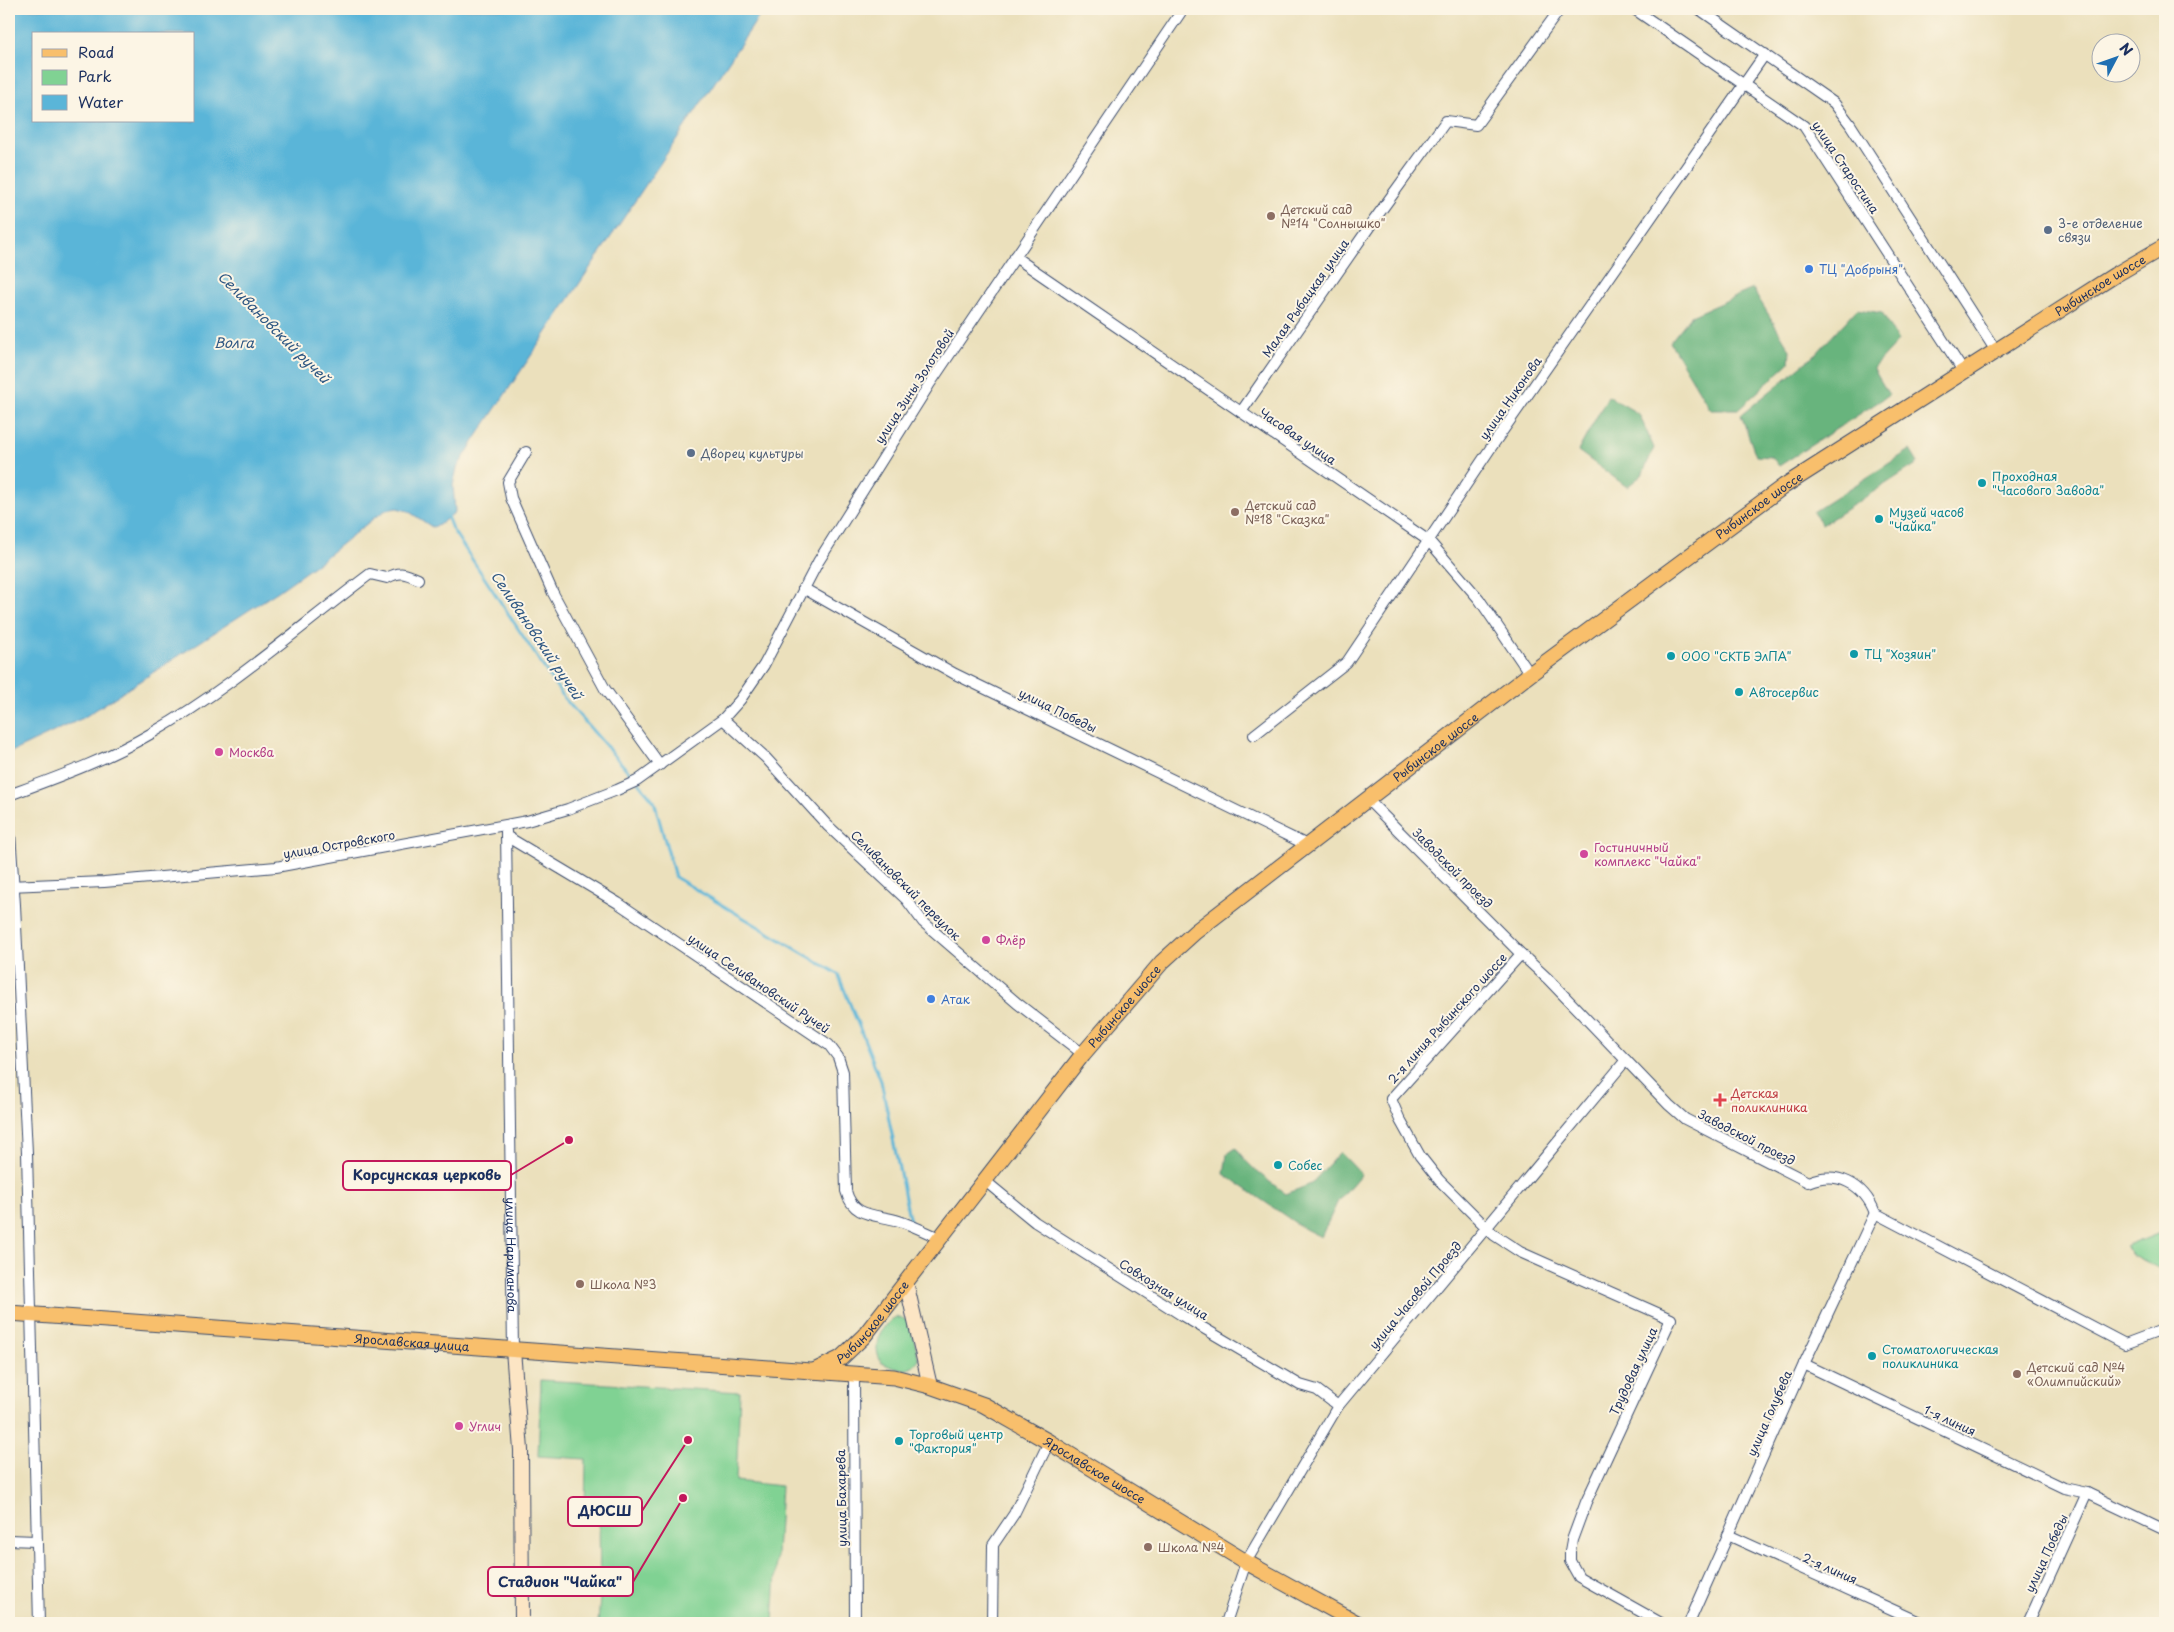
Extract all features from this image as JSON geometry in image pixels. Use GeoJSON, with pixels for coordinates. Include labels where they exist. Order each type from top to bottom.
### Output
{"type":"FeatureCollection","features":[{"type":"Feature","properties":{"kind":"main road","name":"Рыбинское шоссе"},"geometry":{"type":"LineString","coordinates":[[814,1371],[841,1358],[854,1347],[1084,1054],[1169,956],[1195,932],[1530,674],[1784,486],[1963,371],[2165,246]]}},
{"type":"Feature","properties":{"kind":"main road"},"geometry":{"type":"LineString","coordinates":[[906,1282],[930,1386]]}},
{"type":"Feature","properties":{"kind":"main road","name":"Ярославская улица"},"geometry":{"type":"LineString","coordinates":[[9,1313],[814,1371]]}},
{"type":"Feature","properties":{"kind":"main road","name":"улица Нариманова"},"geometry":{"type":"LineString","coordinates":[[513,1350],[521,1450],[522,1623]]}},
{"type":"Feature","properties":{"kind":"main road","name":"Ярославское шоссе"},"geometry":{"type":"LineString","coordinates":[[814,1371],[854,1372],[894,1377],[930,1386],[984,1405],[1050,1442],[1246,1562],[1357,1623]]}},
{"type":"Feature","properties":{"kind":"street","name":"улица Зины Золотовой"},"geometry":{"type":"LineString","coordinates":[[660,765],[723,719],[740,700],[764,665],[803,588],[863,487],[1015,257],[1183,9]]}},
{"type":"Feature","properties":{"kind":"street","name":"Малая Рыбацкая улица"},"geometry":{"type":"LineString","coordinates":[[1241,412],[1372,223],[1446,121],[1476,125],[1560,9]]}},
{"type":"Feature","properties":{"kind":"street","name":"улица Старостина"},"geometry":{"type":"LineString","coordinates":[[1634,9],[1797,120],[1810,133],[1963,371]]}},
{"type":"Feature","properties":{"kind":"street","name":"улица Старостина"},"geometry":{"type":"LineString","coordinates":[[1699,9],[1824,95],[1842,113],[1996,351]]}},
{"type":"Feature","properties":{"kind":"street","name":"улица Никонова"},"geometry":{"type":"LineString","coordinates":[[1254,735],[1347,662],[1490,449],[1765,54]]}},
{"type":"Feature","properties":{"kind":"street","name":"Часовая улица"},"geometry":{"type":"LineString","coordinates":[[1015,257],[1429,541],[1479,599],[1530,674]]}},
{"type":"Feature","properties":{"kind":"street"},"geometry":{"type":"LineString","coordinates":[[526,452],[508,482],[511,498],[553,593],[605,689],[660,765]]}},
{"type":"Feature","properties":{"kind":"street"},"geometry":{"type":"LineString","coordinates":[[9,795],[80,769],[153,733],[204,701],[248,670],[370,574],[388,578],[399,572],[404,572],[418,579]]}},
{"type":"Feature","properties":{"kind":"street","name":"улица Победы"},"geometry":{"type":"LineString","coordinates":[[803,588],[955,674],[1307,845]]}},
{"type":"Feature","properties":{"kind":"street","name":"Селивановский переулок"},"geometry":{"type":"LineString","coordinates":[[723,719],[765,757],[827,826],[906,899],[923,922],[1016,1003],[1084,1054]]}},
{"type":"Feature","properties":{"kind":"street","name":"улица Островского"},"geometry":{"type":"LineString","coordinates":[[11,886],[104,882],[276,868],[506,825],[568,809],[610,794],[636,781],[660,765]]}},
{"type":"Feature","properties":{"kind":"street","name":"Заводской проезд"},"geometry":{"type":"LineString","coordinates":[[1367,799],[1548,979],[1670,1105],[1694,1125],[1808,1182],[1826,1177],[1845,1181],[1864,1193],[1875,1213]]}},
{"type":"Feature","properties":{"kind":"street"},"geometry":{"type":"LineString","coordinates":[[9,819],[11,886],[27,1153],[39,1623]]}},
{"type":"Feature","properties":{"kind":"street","name":"улица Нариманова"},"geometry":{"type":"LineString","coordinates":[[506,825],[513,1350]]}},
{"type":"Feature","properties":{"kind":"street","name":"улица Селивановский Ручей"},"geometry":{"type":"LineString","coordinates":[[506,836],[618,903],[829,1045],[838,1057],[843,1072],[846,1190],[851,1204],[864,1213],[900,1222],[938,1238]]}},
{"type":"Feature","properties":{"kind":"street","name":"2-я линия Рыбинского шоссе"},"geometry":{"type":"LineString","coordinates":[[1391,1098],[1521,954]]}},
{"type":"Feature","properties":{"kind":"street","name":"улица Часовой Проезд"},"geometry":{"type":"LineString","coordinates":[[1226,1623],[1246,1562],[1338,1406],[1626,1060]]}},
{"type":"Feature","properties":{"kind":"street","name":"Трудовая улица"},"geometry":{"type":"LineString","coordinates":[[1391,1098],[1400,1120],[1420,1156],[1439,1180],[1486,1229],[1520,1252],[1671,1319],[1586,1502],[1572,1540],[1570,1551],[1570,1561],[1579,1577],[1661,1623]]}},
{"type":"Feature","properties":{"kind":"street","name":"Совхозная улица"},"geometry":{"type":"LineString","coordinates":[[984,1180],[1035,1222],[1183,1316],[1300,1385],[1318,1390],[1338,1406]]}},
{"type":"Feature","properties":{"kind":"street"},"geometry":{"type":"LineString","coordinates":[[1875,1213],[2125,1344],[2165,1329]]}},
{"type":"Feature","properties":{"kind":"street","name":"улица Голубева"},"geometry":{"type":"LineString","coordinates":[[1689,1623],[1804,1364],[1875,1213]]}},
{"type":"Feature","properties":{"kind":"street","name":"1-я линия"},"geometry":{"type":"LineString","coordinates":[[1804,1364],[2064,1488],[2087,1493],[2165,1530]]}},
{"type":"Feature","properties":{"kind":"street","name":"улица Бахарева"},"geometry":{"type":"LineString","coordinates":[[854,1372],[855,1623]]}},
{"type":"Feature","properties":{"kind":"street"},"geometry":{"type":"LineString","coordinates":[[992,1623],[993,1545],[1014,1514],[1050,1442]]}},
{"type":"Feature","properties":{"kind":"street","name":"улица Победы"},"geometry":{"type":"LineString","coordinates":[[2028,1623],[2087,1493]]}},
{"type":"Feature","properties":{"kind":"street","name":"2-я линия"},"geometry":{"type":"LineString","coordinates":[[1728,1535],[1922,1623]]}},
{"type":"Feature","properties":{"kind":"street"},"geometry":{"type":"LineString","coordinates":[[9,1540],[36,1541]]}},
{"type":"Feature","properties":{"kind":"green space"},"geometry":{"type":"Polygon","coordinates":[[[1753,289],[1790,350],[1789,363],[1739,409],[1710,409],[1670,342],[1691,316],[1753,289]]]}},
{"type":"Feature","properties":{"kind":"green space"},"geometry":{"type":"Polygon","coordinates":[[[1857,309],[1882,313],[1898,341],[1873,368],[1889,395],[1779,466],[1772,457],[1756,456],[1741,415],[1817,353],[1857,309]]]}},
{"type":"Feature","properties":{"kind":"green space"},"geometry":{"type":"Polygon","coordinates":[[[1608,396],[1639,414],[1654,448],[1642,475],[1627,487],[1578,451],[1608,396]]]}},
{"type":"Feature","properties":{"kind":"green space"},"geometry":{"type":"Polygon","coordinates":[[[1910,450],[1918,463],[1822,525],[1813,512],[1910,450]]]}},
{"type":"Feature","properties":{"kind":"green space"},"geometry":{"type":"Polygon","coordinates":[[[1236,1148],[1266,1179],[1286,1194],[1311,1184],[1340,1152],[1361,1174],[1338,1201],[1321,1237],[1303,1228],[1224,1174],[1227,1154],[1236,1148]]]}},
{"type":"Feature","properties":{"kind":"green space"},"geometry":{"type":"Polygon","coordinates":[[[2165,1231],[2165,1272],[2132,1254],[2125,1247],[2165,1231]]]}},
{"type":"Feature","properties":{"kind":"green space"},"geometry":{"type":"Polygon","coordinates":[[[896,1317],[907,1320],[910,1323],[919,1360],[911,1368],[897,1369],[882,1363],[877,1351],[881,1332],[896,1317]]]}},
{"type":"Feature","properties":{"kind":"green space"},"geometry":{"type":"Polygon","coordinates":[[[541,1380],[740,1392],[736,1481],[781,1486],[773,1623],[598,1623],[600,1598],[599,1511],[585,1511],[586,1459],[538,1456],[541,1380]]]}},
{"type":"Feature","properties":{"kind":"water","name":"Волга"},"geometry":{"type":"Polygon","coordinates":[[[9,9],[764,9],[457,468],[453,485],[455,512],[439,525],[432,527],[408,511],[397,508],[386,510],[280,590],[83,718],[9,753],[9,9]]]}},
{"type":"Feature","properties":{"kind":"waterway","name":"Селивановский ручей"},"geometry":{"type":"LineString","coordinates":[[447,516],[452,529],[564,698],[635,779]]}},
{"type":"Feature","properties":{"kind":"waterway","name":"Селивановский ручей"},"geometry":{"type":"LineString","coordinates":[[639,783],[654,801],[675,877],[838,974],[881,1081],[910,1222]]}},
{"type":"Feature","properties":{"kind":"place","name":"Детский сад №14 \"Солнышко\""},"geometry":{"type":"Point","coordinates":[1271,216]}},
{"type":"Feature","properties":{"kind":"place","name":"3-е отделение связи"},"geometry":{"type":"Point","coordinates":[2048,230]}},
{"type":"Feature","properties":{"kind":"place","name":"ТЦ \"Добрыня\""},"geometry":{"type":"Point","coordinates":[1809,269]}},
{"type":"Feature","properties":{"kind":"place","name":"Дворец культуры"},"geometry":{"type":"Point","coordinates":[691,453]}},
{"type":"Feature","properties":{"kind":"place","name":"Проходная \"Часового 3авода\""},"geometry":{"type":"Point","coordinates":[1982,483]}},
{"type":"Feature","properties":{"kind":"place","name":"Детский сад №18 \"Сказка\""},"geometry":{"type":"Point","coordinates":[1235,512]}},
{"type":"Feature","properties":{"kind":"place","name":"Музей часов \"Чайка\""},"geometry":{"type":"Point","coordinates":[1879,519]}},
{"type":"Feature","properties":{"kind":"place","name":"ТЦ \"Хозяин\""},"geometry":{"type":"Point","coordinates":[1854,654]}},
{"type":"Feature","properties":{"kind":"place","name":"ООО \"СКТБ ЭлПА\""},"geometry":{"type":"Point","coordinates":[1671,656]}},
{"type":"Feature","properties":{"kind":"place","name":"Автосервис"},"geometry":{"type":"Point","coordinates":[1739,692]}},
{"type":"Feature","properties":{"kind":"place","name":"Москва"},"geometry":{"type":"Point","coordinates":[219,752]}},
{"type":"Feature","properties":{"kind":"place","name":"Гостиничный комплекс \"Чайка\""},"geometry":{"type":"Point","coordinates":[1584,854]}},
{"type":"Feature","properties":{"kind":"place","name":"Флёр"},"geometry":{"type":"Point","coordinates":[986,940]}},
{"type":"Feature","properties":{"kind":"place","name":"Атак"},"geometry":{"type":"Point","coordinates":[931,999]}},
{"type":"Feature","properties":{"kind":"place","name":"Детская поликлиника"},"geometry":{"type":"Point","coordinates":[1720,1100]}},
{"type":"Feature","properties":{"kind":"place","name":"Корсунская церковь"},"geometry":{"type":"Point","coordinates":[569,1140]}},
{"type":"Feature","properties":{"kind":"place","name":"Собес"},"geometry":{"type":"Point","coordinates":[1278,1165]}},
{"type":"Feature","properties":{"kind":"place","name":"Школа №3"},"geometry":{"type":"Point","coordinates":[580,1284]}},
{"type":"Feature","properties":{"kind":"place","name":"Стоматологическая поликлиника"},"geometry":{"type":"Point","coordinates":[1872,1356]}},
{"type":"Feature","properties":{"kind":"place","name":"Детский сад №4 «Олимпийский»"},"geometry":{"type":"Point","coordinates":[2017,1374]}},
{"type":"Feature","properties":{"kind":"place","name":"Углич"},"geometry":{"type":"Point","coordinates":[459,1426]}},
{"type":"Feature","properties":{"kind":"place","name":"ДЮСШ"},"geometry":{"type":"Point","coordinates":[688,1440]}},
{"type":"Feature","properties":{"kind":"place","name":"Торговый центр \"Фактория\""},"geometry":{"type":"Point","coordinates":[899,1441]}},
{"type":"Feature","properties":{"kind":"place","name":"Стадион \"Чайка\""},"geometry":{"type":"Point","coordinates":[683,1498]}},
{"type":"Feature","properties":{"kind":"place","name":"Школа №4"},"geometry":{"type":"Point","coordinates":[1148,1547]}}]}
